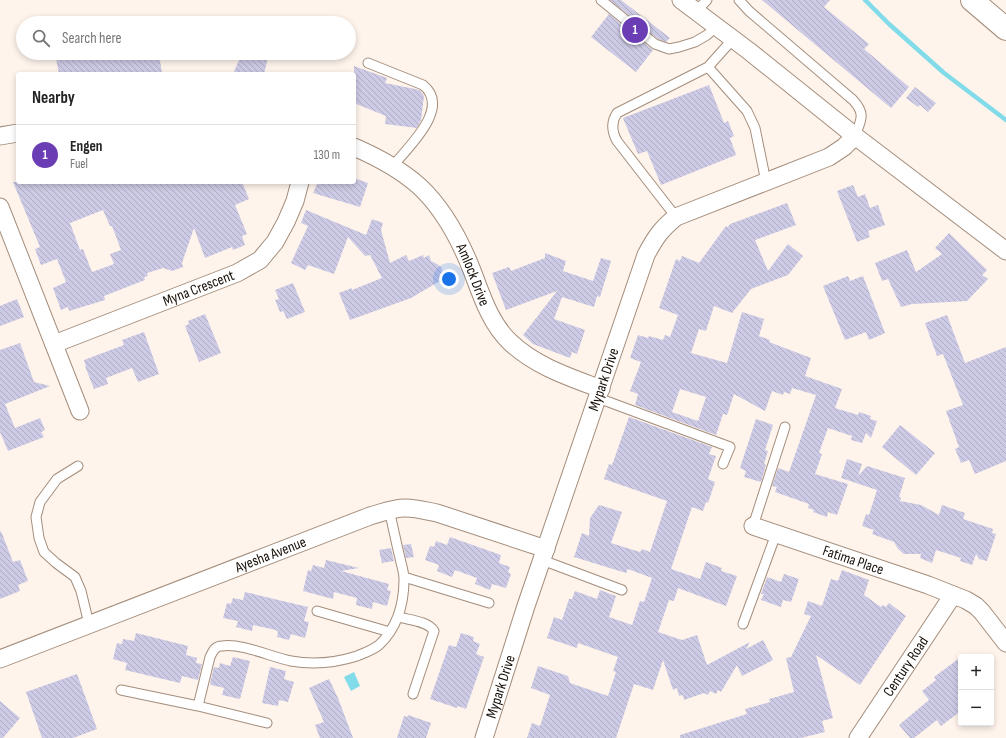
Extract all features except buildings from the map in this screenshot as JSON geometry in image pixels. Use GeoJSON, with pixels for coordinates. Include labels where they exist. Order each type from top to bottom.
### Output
{"type":"FeatureCollection","features":[{"type":"Feature","properties":{"kind":"main road"},"geometry":{"type":"LineString","coordinates":[[972,0],[1006,29]]}},
{"type":"Feature","properties":{"kind":"street"},"geometry":{"type":"LineString","coordinates":[[681,0],[702,6],[716,27],[855,136],[1006,251]]}},
{"type":"Feature","properties":{"kind":"street"},"geometry":{"type":"LineString","coordinates":[[0,136],[16,133]]}},
{"type":"Feature","properties":{"kind":"street","name":"Mypark Drive"},"geometry":{"type":"LineString","coordinates":[[484,738],[526,606],[646,255],[653,241],[664,226],[676,217],[829,157],[844,147],[855,136]]}},
{"type":"Feature","properties":{"kind":"street","name":"Amlock Drive"},"geometry":{"type":"LineString","coordinates":[[356,148],[378,158],[419,186],[434,203],[464,250],[489,312],[509,341],[527,356],[599,393]]}},
{"type":"Feature","properties":{"kind":"street","name":"Myna Crescent"},"geometry":{"type":"LineString","coordinates":[[54,344],[237,273],[260,260],[275,242],[286,222],[295,201],[299,184]]}},
{"type":"Feature","properties":{"kind":"street"},"geometry":{"type":"LineString","coordinates":[[0,207],[80,411]]}},
{"type":"Feature","properties":{"kind":"street","name":"Ayesha Avenue"},"geometry":{"type":"LineString","coordinates":[[0,659],[389,510],[404,508],[427,511],[544,554]]}},
{"type":"Feature","properties":{"kind":"street","name":"Fatima Place"},"geometry":{"type":"LineString","coordinates":[[753,526],[966,600],[982,612],[1006,643]]}},
{"type":"Feature","properties":{"kind":"street","name":"Century Road"},"geometry":{"type":"LineString","coordinates":[[858,738],[954,595]]}},
{"type":"Feature","properties":{"kind":"lane"},"geometry":{"type":"LineString","coordinates":[[601,0],[655,44],[669,49],[695,42],[707,35],[716,27]]}},
{"type":"Feature","properties":{"kind":"lane"},"geometry":{"type":"LineString","coordinates":[[739,0],[749,11],[856,103],[861,110],[862,116],[855,136]]}},
{"type":"Feature","properties":{"kind":"lane"},"geometry":{"type":"LineString","coordinates":[[676,217],[614,136],[614,117],[617,113],[708,68],[732,39]]}},
{"type":"Feature","properties":{"kind":"lane"},"geometry":{"type":"LineString","coordinates":[[368,63],[423,85],[429,90],[431,95],[432,107],[429,119],[424,128],[392,167]]}},
{"type":"Feature","properties":{"kind":"lane"},"geometry":{"type":"LineString","coordinates":[[708,68],[747,111],[755,128],[766,182]]}},
{"type":"Feature","properties":{"kind":"lane"},"geometry":{"type":"LineString","coordinates":[[599,393],[730,447],[723,464]]}},
{"type":"Feature","properties":{"kind":"lane"},"geometry":{"type":"LineString","coordinates":[[753,526],[785,427]]}},
{"type":"Feature","properties":{"kind":"lane"},"geometry":{"type":"LineString","coordinates":[[78,466],[57,479],[40,502],[36,517],[39,538],[44,552],[75,577],[81,591],[89,624]]}},
{"type":"Feature","properties":{"kind":"lane"},"geometry":{"type":"LineString","coordinates":[[198,706],[210,657],[213,650],[217,647],[239,647],[290,661],[324,663],[341,661],[364,653],[378,646],[390,632],[399,617],[404,577],[389,510]]}},
{"type":"Feature","properties":{"kind":"lane"},"geometry":{"type":"LineString","coordinates":[[743,624],[776,534]]}},
{"type":"Feature","properties":{"kind":"lane"},"geometry":{"type":"LineString","coordinates":[[544,554],[622,590]]}},
{"type":"Feature","properties":{"kind":"lane"},"geometry":{"type":"LineString","coordinates":[[404,577],[489,603]]}},
{"type":"Feature","properties":{"kind":"lane"},"geometry":{"type":"LineString","coordinates":[[317,611],[390,632]]}},
{"type":"Feature","properties":{"kind":"lane"},"geometry":{"type":"LineString","coordinates":[[399,617],[426,624],[434,631],[414,694]]}},
{"type":"Feature","properties":{"kind":"lane"},"geometry":{"type":"LineString","coordinates":[[121,690],[198,706],[267,723]]}},
{"type":"Feature","properties":{"kind":"water"},"geometry":{"type":"Polygon","coordinates":[[[354,672],[360,686],[351,691],[344,677],[354,672]]]}},
{"type":"Feature","properties":{"kind":"waterway"},"geometry":{"type":"LineString","coordinates":[[865,0],[889,24],[944,73],[1006,120]]}},
{"type":"Feature","properties":{"kind":"place","name":"Engen"},"geometry":{"type":"Point","coordinates":[635,30]}}]}
